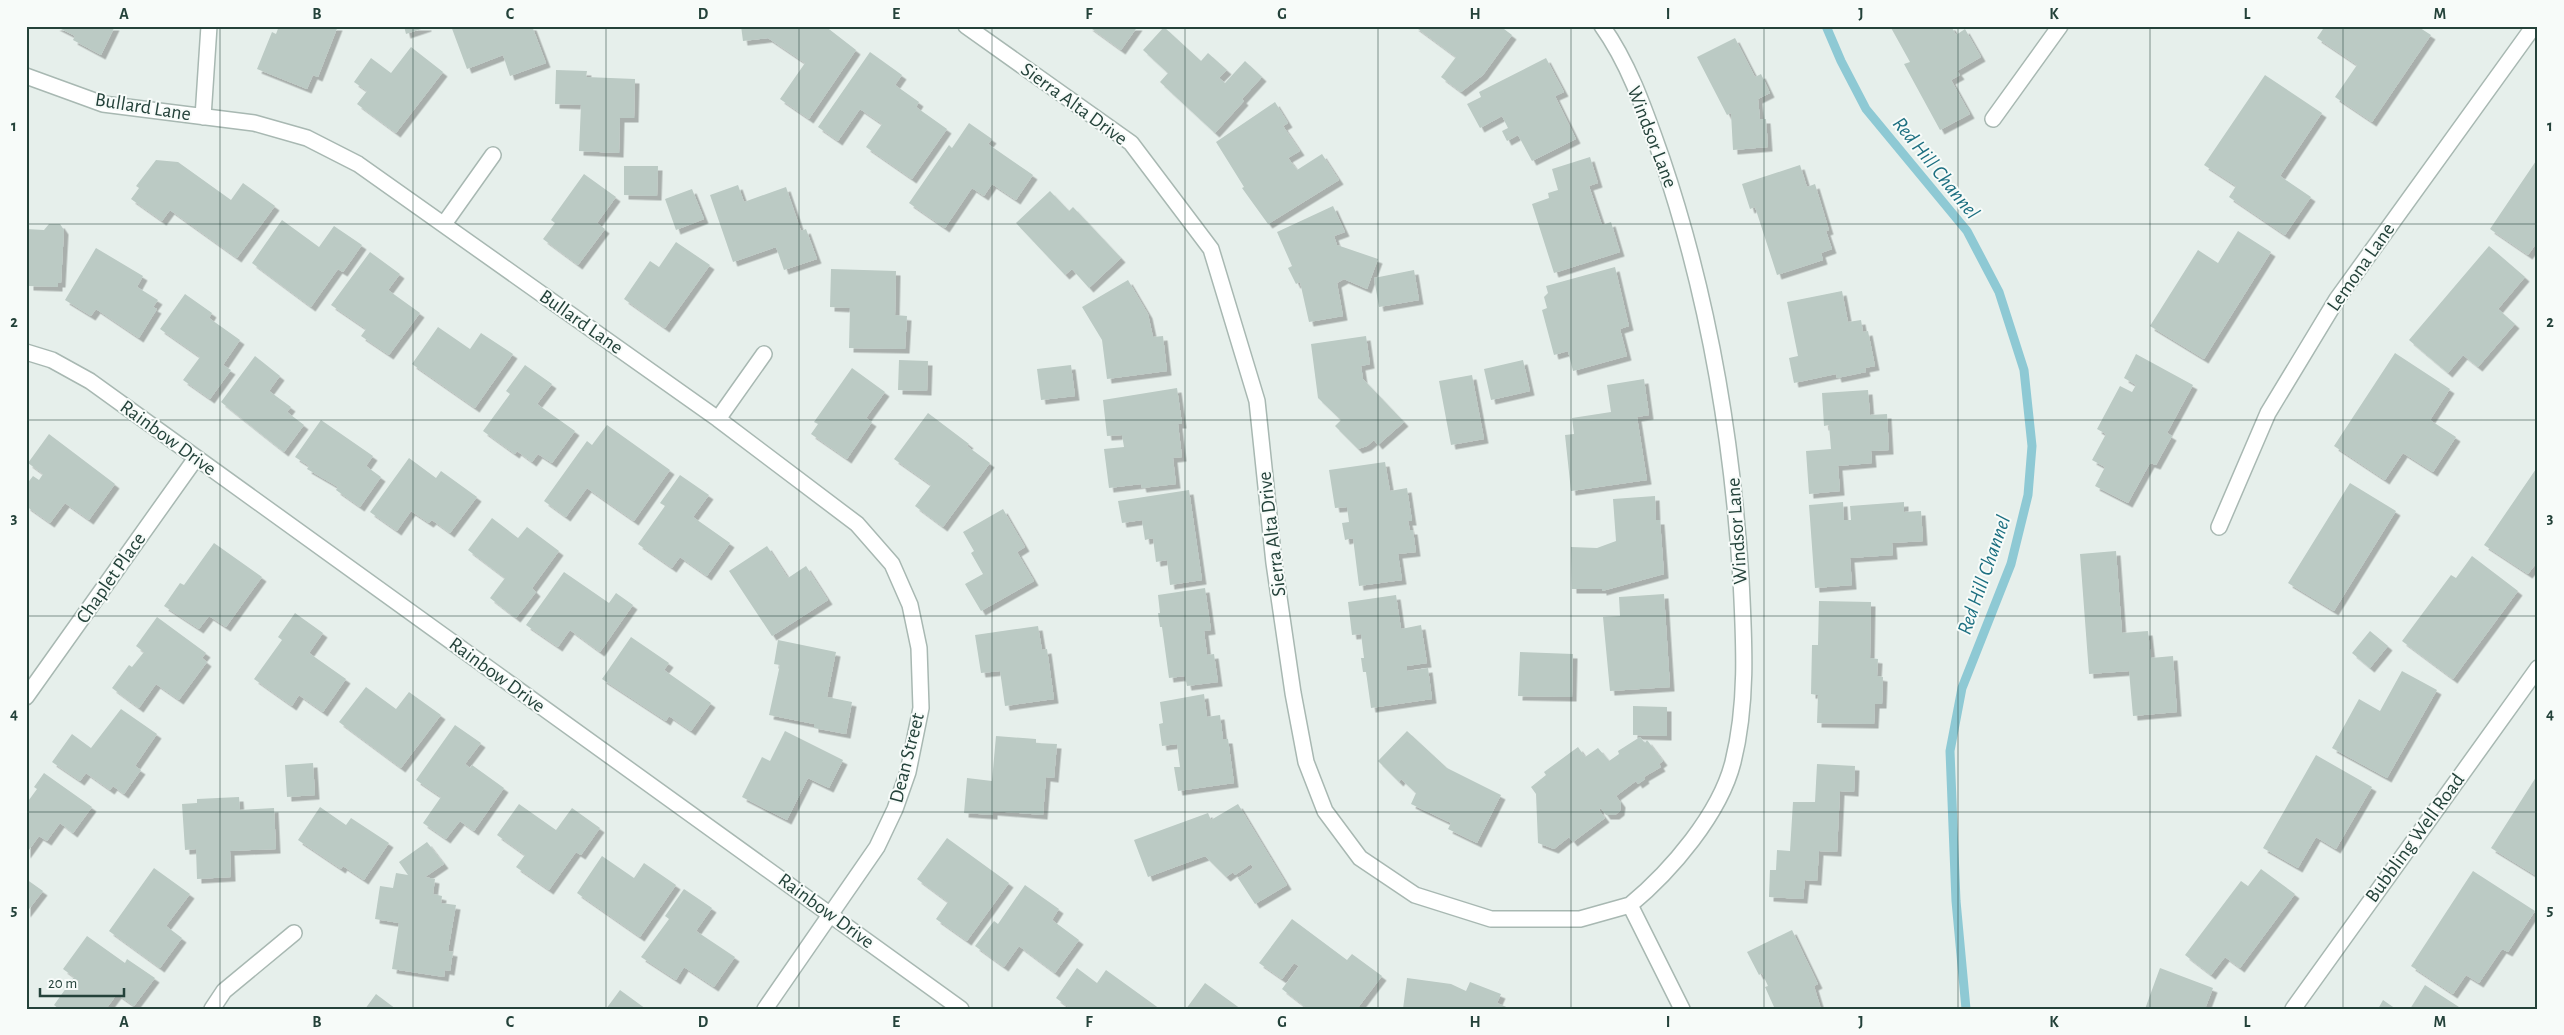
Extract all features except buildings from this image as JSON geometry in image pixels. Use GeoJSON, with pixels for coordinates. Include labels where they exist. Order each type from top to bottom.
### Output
{"type":"FeatureCollection","features":[{"type":"Feature","properties":{"kind":"street","name":"Bullard Lane"},"geometry":{"type":"LineString","coordinates":[[203,117],[209,26]]}},
{"type":"Feature","properties":{"kind":"street","name":"Sierra Alta Drive"},"geometry":{"type":"LineString","coordinates":[[966,26],[1131,143],[1211,249],[1258,400],[1274,563],[1293,693],[1306,762],[1325,810],[1360,858],[1415,895],[1491,919],[1580,920],[1630,905]]}},
{"type":"Feature","properties":{"kind":"street","name":"Windsor Lane"},"geometry":{"type":"LineString","coordinates":[[1602,26],[1613,41],[1648,118],[1677,205],[1704,305],[1725,418],[1736,502],[1743,610],[1744,666],[1741,720],[1732,764],[1711,812],[1676,862],[1654,885],[1630,905]]}},
{"type":"Feature","properties":{"kind":"street"},"geometry":{"type":"LineString","coordinates":[[1993,119],[2060,26]]}},
{"type":"Feature","properties":{"kind":"street","name":"Lemona Lane"},"geometry":{"type":"LineString","coordinates":[[2219,527],[2268,413],[2337,299],[2534,26]]}},
{"type":"Feature","properties":{"kind":"street","name":"Bullard Lane"},"geometry":{"type":"LineString","coordinates":[[26,76],[104,104],[254,123],[307,138],[358,164],[718,419],[856,524],[892,564],[910,605],[918,648]]}},
{"type":"Feature","properties":{"kind":"street"},"geometry":{"type":"LineString","coordinates":[[444,224],[493,155]]}},
{"type":"Feature","properties":{"kind":"street","name":"Rainbow Drive"},"geometry":{"type":"LineString","coordinates":[[26,352],[52,360],[90,381],[961,1009]]}},
{"type":"Feature","properties":{"kind":"street"},"geometry":{"type":"LineString","coordinates":[[718,419],[764,354]]}},
{"type":"Feature","properties":{"kind":"street","name":"Chaplet Place"},"geometry":{"type":"LineString","coordinates":[[26,697],[196,458]]}},
{"type":"Feature","properties":{"kind":"street","name":"Dean Street"},"geometry":{"type":"LineString","coordinates":[[764,1009],[877,848],[895,809],[908,772],[921,708],[918,648]]}},
{"type":"Feature","properties":{"kind":"street","name":"Bubbling Well Road"},"geometry":{"type":"LineString","coordinates":[[2293,1009],[2538,668]]}},
{"type":"Feature","properties":{"kind":"street"},"geometry":{"type":"LineString","coordinates":[[1630,905],[1682,1009]]}},
{"type":"Feature","properties":{"kind":"street"},"geometry":{"type":"LineString","coordinates":[[212,1009],[224,990],[294,933]]}},
{"type":"Feature","properties":{"kind":"waterway","name":"Red Hill Channel"},"geometry":{"type":"LineString","coordinates":[[1826,26],[1841,61],[1866,109],[1967,231],[1999,292],[2024,370],[2032,446],[2028,495],[2011,564],[1962,688],[1950,751],[1956,901],[1966,1009]]}}]}
